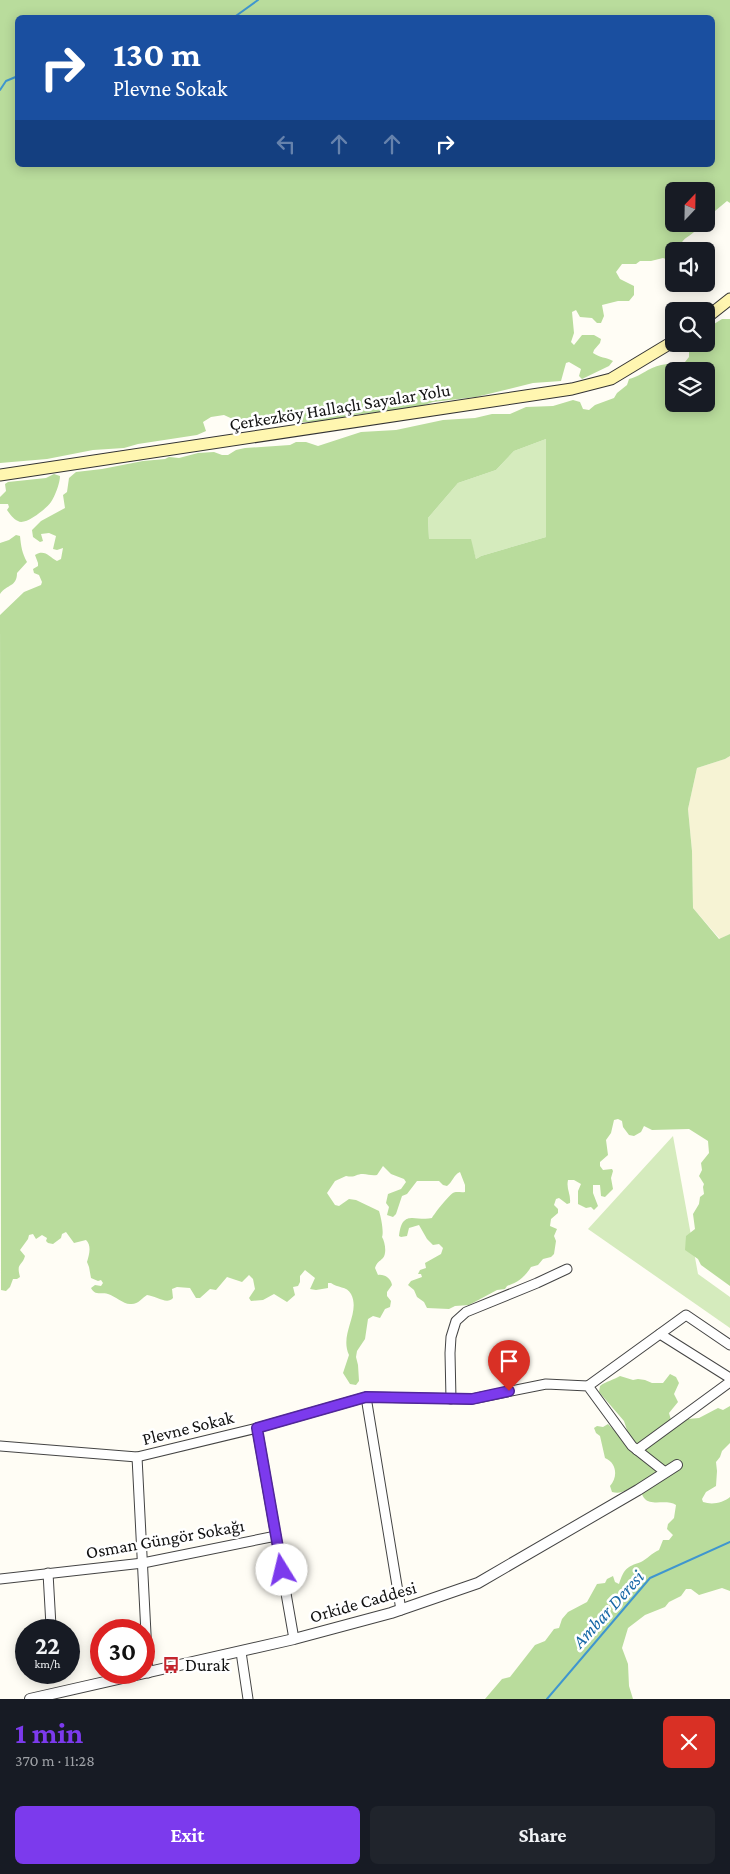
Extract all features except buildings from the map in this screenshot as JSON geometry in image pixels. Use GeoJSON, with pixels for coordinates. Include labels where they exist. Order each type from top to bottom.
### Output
{"type":"FeatureCollection","features":[{"type":"Feature","properties":{"kind":"main road"},"geometry":{"type":"LineString","coordinates":[[715,311],[730,299]]}},
{"type":"Feature","properties":{"kind":"main road","name":"Çerkezköy Hallaçlı Sayalar Yolu"},"geometry":{"type":"LineString","coordinates":[[0,476],[572,389],[611,379],[665,346]]}},
{"type":"Feature","properties":{"kind":"street"},"geometry":{"type":"LineString","coordinates":[[451,1399],[451,1337],[456,1321],[466,1312],[567,1269]]}},
{"type":"Feature","properties":{"kind":"street"},"geometry":{"type":"LineString","coordinates":[[666,1472],[632,1446],[588,1386],[686,1315],[730,1345]]}},
{"type":"Feature","properties":{"kind":"street"},"geometry":{"type":"LineString","coordinates":[[660,1334],[730,1378]]}},
{"type":"Feature","properties":{"kind":"street"},"geometry":{"type":"LineString","coordinates":[[637,1450],[730,1382]]}},
{"type":"Feature","properties":{"kind":"street","name":"Plevne Sokak"},"geometry":{"type":"LineString","coordinates":[[0,1446],[137,1457],[257,1428],[366,1397],[472,1399],[546,1384],[588,1386]]}},
{"type":"Feature","properties":{"kind":"street"},"geometry":{"type":"LineString","coordinates":[[366,1397],[401,1610]]}},
{"type":"Feature","properties":{"kind":"street"},"geometry":{"type":"LineString","coordinates":[[257,1428],[294,1639]]}},
{"type":"Feature","properties":{"kind":"street"},"geometry":{"type":"LineString","coordinates":[[137,1457],[146,1619]]}},
{"type":"Feature","properties":{"kind":"street","name":"Orkide Caddesi"},"geometry":{"type":"LineString","coordinates":[[155,1671],[294,1639],[401,1610],[478,1583],[638,1490],[677,1465]]}},
{"type":"Feature","properties":{"kind":"street","name":"Osman Güngör Sokağı"},"geometry":{"type":"LineString","coordinates":[[0,1578],[143,1563],[276,1536]]}},
{"type":"Feature","properties":{"kind":"street"},"geometry":{"type":"LineString","coordinates":[[48,1573],[51,1619]]}},
{"type":"Feature","properties":{"kind":"street"},"geometry":{"type":"LineString","coordinates":[[241,1652],[248,1699]]}},
{"type":"Feature","properties":{"kind":"street","name":"Orkide Caddesi"},"geometry":{"type":"LineString","coordinates":[[30,1699],[98,1684]]}},
{"type":"Feature","properties":{"kind":"shaded area"},"geometry":{"type":"Polygon","coordinates":[[[730,756],[730,934],[720,939],[693,908],[692,851],[688,809],[697,768],[730,756]]]}},
{"type":"Feature","properties":{"kind":"green space"},"geometry":{"type":"Polygon","coordinates":[[[0,0],[730,0],[730,203],[727,201],[715,211],[715,182],[665,182],[665,232],[694,232],[682,242],[665,242],[665,259],[640,261],[636,264],[622,264],[616,272],[620,279],[634,286],[634,295],[629,301],[618,301],[602,305],[604,316],[601,323],[597,323],[592,318],[580,317],[576,310],[572,312],[574,333],[571,342],[574,345],[582,335],[594,335],[601,339],[593,353],[613,361],[609,366],[582,379],[579,376],[581,369],[569,362],[566,363],[561,381],[533,383],[476,397],[433,402],[419,407],[354,415],[332,421],[286,423],[270,419],[261,422],[251,419],[237,421],[224,415],[211,417],[203,422],[206,431],[197,435],[124,448],[93,450],[47,459],[0,463],[0,0]]]}},
{"type":"Feature","properties":{"kind":"green space"},"geometry":{"type":"Polygon","coordinates":[[[722,319],[730,319],[730,756],[697,768],[688,809],[692,851],[693,908],[719,939],[730,934],[730,1286],[701,1265],[698,1259],[685,1250],[686,1236],[695,1229],[693,1214],[699,1204],[700,1197],[704,1194],[704,1184],[699,1176],[702,1170],[701,1163],[709,1153],[708,1141],[689,1129],[652,1130],[644,1126],[641,1132],[634,1136],[629,1135],[623,1127],[622,1121],[618,1119],[614,1120],[611,1133],[606,1140],[608,1155],[600,1162],[603,1170],[612,1169],[613,1171],[611,1178],[613,1189],[605,1197],[601,1196],[600,1185],[593,1185],[593,1193],[598,1206],[594,1210],[591,1207],[586,1208],[578,1204],[578,1191],[581,1184],[574,1180],[568,1180],[570,1203],[567,1204],[559,1198],[556,1199],[554,1205],[558,1209],[558,1213],[551,1219],[550,1226],[557,1229],[554,1236],[556,1241],[554,1254],[543,1259],[538,1265],[531,1267],[526,1274],[505,1289],[497,1290],[469,1305],[455,1306],[449,1309],[427,1308],[424,1302],[417,1297],[414,1290],[408,1285],[411,1281],[422,1277],[421,1274],[418,1274],[420,1270],[426,1268],[425,1263],[441,1254],[443,1248],[439,1244],[433,1245],[419,1225],[409,1228],[407,1236],[399,1236],[403,1222],[407,1219],[432,1218],[451,1194],[465,1192],[465,1185],[460,1172],[447,1186],[439,1181],[417,1181],[407,1194],[402,1196],[396,1214],[393,1217],[387,1215],[389,1207],[386,1203],[388,1194],[401,1189],[406,1182],[404,1179],[391,1174],[383,1166],[377,1175],[346,1176],[335,1181],[327,1193],[335,1205],[339,1206],[349,1199],[356,1200],[379,1211],[385,1250],[383,1258],[377,1263],[375,1268],[378,1275],[387,1277],[392,1285],[387,1292],[387,1296],[391,1301],[390,1307],[385,1309],[380,1318],[373,1316],[368,1319],[365,1339],[357,1351],[359,1381],[356,1385],[350,1384],[343,1373],[349,1355],[346,1339],[354,1309],[351,1294],[349,1291],[331,1283],[328,1283],[328,1288],[310,1289],[315,1278],[305,1270],[300,1276],[298,1286],[293,1287],[295,1295],[287,1302],[274,1294],[263,1300],[251,1301],[249,1298],[255,1289],[253,1279],[249,1275],[242,1282],[227,1277],[216,1290],[210,1289],[200,1298],[196,1298],[190,1288],[177,1287],[172,1289],[173,1298],[171,1300],[168,1301],[147,1295],[140,1301],[127,1304],[111,1295],[96,1293],[91,1288],[95,1285],[101,1286],[103,1283],[101,1280],[98,1281],[91,1278],[87,1262],[89,1248],[86,1240],[74,1243],[66,1232],[53,1244],[48,1243],[46,1241],[47,1238],[42,1235],[36,1239],[33,1234],[29,1235],[20,1250],[25,1256],[19,1267],[20,1277],[13,1279],[6,1291],[1,1290],[0,615],[24,592],[41,585],[42,582],[39,575],[34,573],[33,569],[38,566],[35,555],[44,553],[57,561],[61,559],[63,548],[53,549],[56,536],[49,533],[41,534],[43,541],[40,542],[33,537],[32,530],[41,521],[65,508],[63,495],[67,492],[69,478],[76,472],[169,457],[179,458],[198,453],[214,452],[228,455],[236,450],[245,448],[290,445],[296,442],[306,442],[318,446],[361,432],[396,430],[443,420],[475,418],[492,414],[510,414],[526,407],[553,406],[573,400],[580,402],[583,409],[589,410],[595,405],[614,398],[627,385],[629,379],[665,364],[665,412],[715,412],[715,362],[685,362],[689,357],[689,352],[715,352],[715,323],[722,319]],[[546,439],[514,451],[496,470],[458,483],[428,518],[429,539],[471,539],[476,559],[546,537],[546,439]]]}},
{"type":"Feature","properties":{"kind":"green space"},"geometry":{"type":"Polygon","coordinates":[[[546,439],[546,537],[476,559],[470,539],[429,539],[428,518],[458,483],[496,470],[514,451],[546,439]]]}},
{"type":"Feature","properties":{"kind":"green space"},"geometry":{"type":"Polygon","coordinates":[[[54,474],[60,476],[53,499],[45,509],[30,519],[21,522],[16,520],[7,510],[8,504],[0,504],[0,497],[6,491],[5,484],[8,482],[46,478],[54,474]]]}},
{"type":"Feature","properties":{"kind":"green space"},"geometry":{"type":"Polygon","coordinates":[[[16,535],[20,536],[27,562],[17,573],[15,581],[0,594],[0,543],[16,535]]]}},
{"type":"Feature","properties":{"kind":"green space"},"geometry":{"type":"Polygon","coordinates":[[[673,1136],[698,1274],[730,1297],[730,1328],[588,1229],[673,1136]]]}},
{"type":"Feature","properties":{"kind":"green space"},"geometry":{"type":"Polygon","coordinates":[[[670,1374],[676,1377],[679,1383],[674,1394],[678,1402],[669,1413],[674,1425],[688,1419],[699,1418],[718,1408],[723,1410],[730,1406],[730,1443],[722,1451],[716,1462],[716,1486],[706,1492],[702,1499],[706,1503],[714,1503],[724,1501],[730,1497],[730,1591],[722,1588],[699,1595],[691,1589],[686,1589],[681,1596],[669,1602],[665,1607],[645,1615],[628,1628],[622,1648],[628,1664],[629,1686],[633,1699],[485,1699],[502,1679],[510,1677],[535,1645],[545,1641],[554,1629],[559,1628],[562,1619],[568,1612],[587,1602],[597,1584],[605,1583],[607,1579],[613,1576],[615,1582],[619,1584],[626,1569],[643,1561],[659,1550],[663,1540],[669,1540],[673,1535],[667,1529],[668,1524],[674,1518],[676,1505],[648,1501],[644,1498],[637,1485],[622,1492],[612,1492],[610,1486],[614,1479],[615,1470],[612,1463],[605,1458],[600,1436],[594,1428],[597,1426],[603,1427],[608,1424],[616,1432],[629,1436],[624,1421],[599,1392],[602,1384],[620,1376],[633,1380],[663,1383],[670,1374]]]}},
{"type":"Feature","properties":{"kind":"waterway"},"geometry":{"type":"LineString","coordinates":[[237,15],[258,0]]}},
{"type":"Feature","properties":{"kind":"waterway"},"geometry":{"type":"LineString","coordinates":[[0,90],[6,81],[15,77]]}},
{"type":"Feature","properties":{"kind":"waterway","name":"Ambar Deresi"},"geometry":{"type":"LineString","coordinates":[[547,1699],[650,1578],[730,1542]]}},
{"type":"Feature","properties":{"kind":"place","name":"Durak"},"geometry":{"type":"Point","coordinates":[171,1665]}},
{"type":"Feature","properties":{"kind":"route"},"geometry":{"type":"LineString","coordinates":[[282,1570],[257,1428],[366,1397],[472,1399],[509,1391]]}}]}
